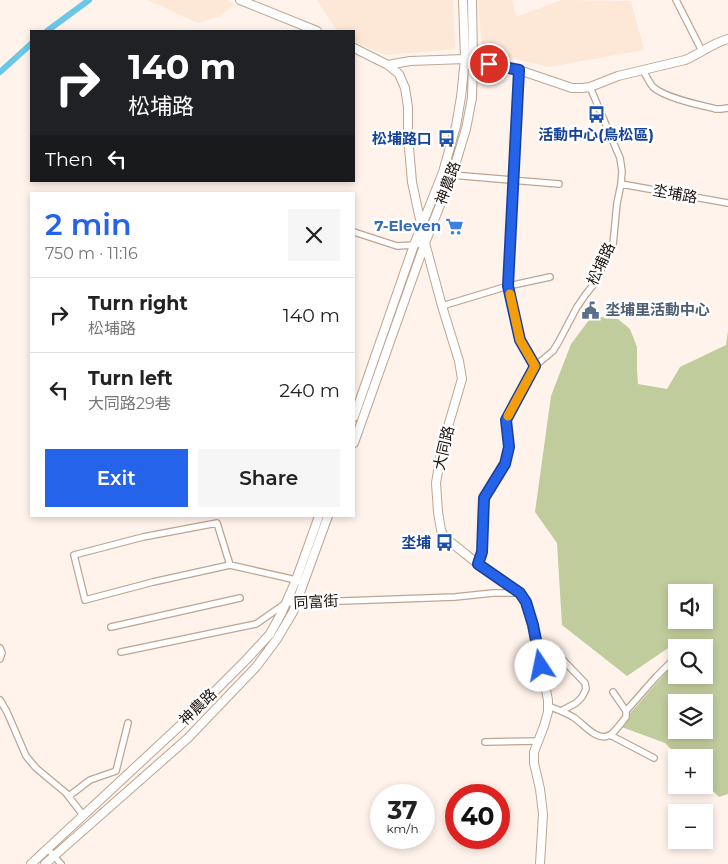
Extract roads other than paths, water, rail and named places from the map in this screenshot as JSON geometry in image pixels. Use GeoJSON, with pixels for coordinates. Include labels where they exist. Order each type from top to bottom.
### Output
{"type":"FeatureCollection","features":[{"type":"Feature","properties":{"kind":"street"},"geometry":{"type":"LineString","coordinates":[[240,0],[315,30]]}},
{"type":"Feature","properties":{"kind":"street","name":"神農路"},"geometry":{"type":"LineString","coordinates":[[355,440],[425,243],[452,175],[466,129],[472,98],[462,0]]}},
{"type":"Feature","properties":{"kind":"street","name":"神農路"},"geometry":{"type":"LineString","coordinates":[[355,414],[414,245],[443,172],[456,126],[469,60],[472,0]]}},
{"type":"Feature","properties":{"kind":"street"},"geometry":{"type":"LineString","coordinates":[[676,0],[702,51]]}},
{"type":"Feature","properties":{"kind":"street"},"geometry":{"type":"LineString","coordinates":[[388,65],[410,61],[469,60],[519,70],[572,88],[590,87],[618,76],[685,60],[720,41],[728,40]]}},
{"type":"Feature","properties":{"kind":"street","name":"大同路"},"geometry":{"type":"LineString","coordinates":[[355,48],[388,65],[399,74],[405,88],[408,107],[408,136],[412,182],[425,243],[459,361],[462,379],[442,447],[436,483],[441,530],[444,537],[478,564],[520,593]]}},
{"type":"Feature","properties":{"kind":"street"},"geometry":{"type":"LineString","coordinates":[[519,70],[508,286],[520,340],[535,366]]}},
{"type":"Feature","properties":{"kind":"street"},"geometry":{"type":"LineString","coordinates":[[643,70],[652,86],[660,92],[716,109],[728,108]]}},
{"type":"Feature","properties":{"kind":"street","name":"松埔路"},"geometry":{"type":"LineString","coordinates":[[478,564],[482,552],[484,498],[505,464],[509,447],[506,420],[535,366],[558,343],[577,307],[594,284],[612,245],[622,171],[620,158],[590,87]]}},
{"type":"Feature","properties":{"kind":"street"},"geometry":{"type":"LineString","coordinates":[[610,133],[642,130]]}},
{"type":"Feature","properties":{"kind":"street"},"geometry":{"type":"LineString","coordinates":[[443,172],[452,175],[559,184]]}},
{"type":"Feature","properties":{"kind":"street","name":"坔埔路"},"geometry":{"type":"LineString","coordinates":[[621,184],[728,203]]}},
{"type":"Feature","properties":{"kind":"street"},"geometry":{"type":"LineString","coordinates":[[355,232],[397,246],[425,243]]}},
{"type":"Feature","properties":{"kind":"street"},"geometry":{"type":"LineString","coordinates":[[442,306],[508,286],[550,277]]}},
{"type":"Feature","properties":{"kind":"street","name":"神農路"},"geometry":{"type":"LineString","coordinates":[[45,864],[188,738],[256,667],[277,639],[298,602],[300,582],[319,517]]}},
{"type":"Feature","properties":{"kind":"street","name":"神農路"},"geometry":{"type":"LineString","coordinates":[[30,864],[185,721],[270,634],[286,603],[300,582],[328,517]]}},
{"type":"Feature","properties":{"kind":"street"},"geometry":{"type":"LineString","coordinates":[[230,565],[218,523],[143,537],[74,555],[85,600],[153,582],[230,565],[300,582]]}},
{"type":"Feature","properties":{"kind":"street"},"geometry":{"type":"LineString","coordinates":[[520,593],[526,602],[533,625],[548,706],[544,726],[534,752],[542,814],[540,864]]}},
{"type":"Feature","properties":{"kind":"street","name":"同富街"},"geometry":{"type":"LineString","coordinates":[[120,652],[256,624],[286,603],[520,593]]}},
{"type":"Feature","properties":{"kind":"street"},"geometry":{"type":"LineString","coordinates":[[111,627],[240,598]]}},
{"type":"Feature","properties":{"kind":"street"},"geometry":{"type":"LineString","coordinates":[[0,648],[2,653],[0,659]]}},
{"type":"Feature","properties":{"kind":"street"},"geometry":{"type":"LineString","coordinates":[[541,666],[563,660],[585,682],[586,690],[582,696],[576,703],[561,711]]}},
{"type":"Feature","properties":{"kind":"street"},"geometry":{"type":"LineString","coordinates":[[626,711],[668,666]]}},
{"type":"Feature","properties":{"kind":"street"},"geometry":{"type":"LineString","coordinates":[[610,735],[626,717],[626,711],[613,692]]}},
{"type":"Feature","properties":{"kind":"street"},"geometry":{"type":"LineString","coordinates":[[0,700],[8,712],[26,756],[36,768],[57,784],[82,815]]}},
{"type":"Feature","properties":{"kind":"street"},"geometry":{"type":"LineString","coordinates":[[548,706],[574,717],[590,732],[599,736],[610,735],[654,758]]}},
{"type":"Feature","properties":{"kind":"street"},"geometry":{"type":"LineString","coordinates":[[68,796],[90,780],[116,771],[128,723]]}},
{"type":"Feature","properties":{"kind":"street"},"geometry":{"type":"LineString","coordinates":[[484,742],[537,741]]}},
{"type":"Feature","properties":{"kind":"street"},"geometry":{"type":"LineString","coordinates":[[47,848],[61,864]]}},
{"type":"Feature","properties":{"kind":"waterway"},"geometry":{"type":"LineString","coordinates":[[48,30],[89,0]]}},
{"type":"Feature","properties":{"kind":"waterway"},"geometry":{"type":"LineString","coordinates":[[0,72],[30,45]]}},
{"type":"Feature","properties":{"kind":"place","name":"活動中心(鳥松區)"},"geometry":{"type":"Point","coordinates":[596,114]}},
{"type":"Feature","properties":{"kind":"place","name":"松埔路口"},"geometry":{"type":"Point","coordinates":[446,139]}},
{"type":"Feature","properties":{"kind":"place","name":"7-Eleven"},"geometry":{"type":"Point","coordinates":[455,226]}},
{"type":"Feature","properties":{"kind":"place","name":"坔埔里活動中心"},"geometry":{"type":"Point","coordinates":[591,310]}},
{"type":"Feature","properties":{"kind":"place","name":"坔埔"},"geometry":{"type":"Point","coordinates":[445,543]}}]}
